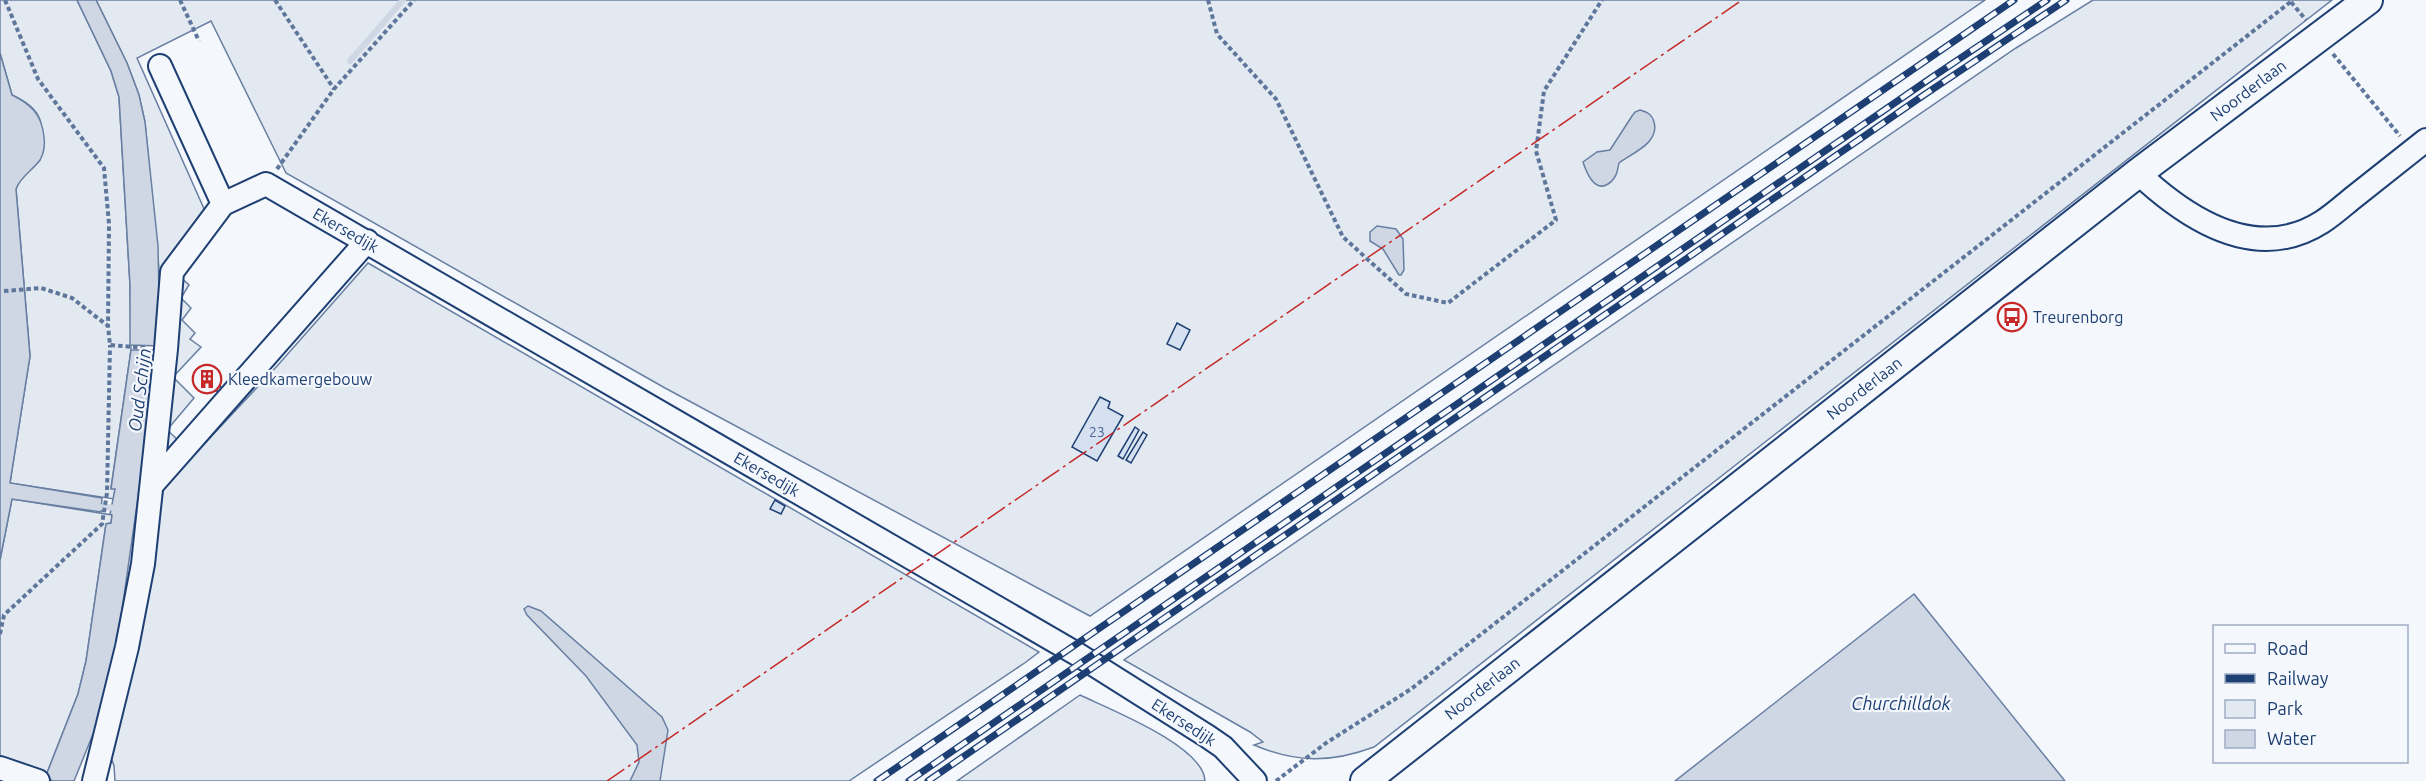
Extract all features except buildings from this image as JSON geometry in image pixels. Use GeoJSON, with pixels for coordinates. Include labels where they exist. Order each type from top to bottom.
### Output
{"type":"FeatureCollection","features":[{"type":"Feature","properties":{"kind":"main road","name":"Noorderlaan"},"geometry":{"type":"LineString","coordinates":[[1365,781],[2138,173],[2368,0]]}},
{"type":"Feature","properties":{"kind":"street"},"geometry":{"type":"LineString","coordinates":[[160,66],[223,204]]}},
{"type":"Feature","properties":{"kind":"street"},"geometry":{"type":"LineString","coordinates":[[2138,173],[2153,187],[2209,225],[2230,235],[2272,239],[2297,234],[2322,222],[2419,145]]}},
{"type":"Feature","properties":{"kind":"street"},"geometry":{"type":"LineString","coordinates":[[94,781],[127,647],[143,564],[172,272],[223,204],[266,184]]}},
{"type":"Feature","properties":{"kind":"street","name":"Ekersedijk"},"geometry":{"type":"LineString","coordinates":[[266,184],[1077,654],[1223,747],[1255,781]]}},
{"type":"Feature","properties":{"kind":"street"},"geometry":{"type":"LineString","coordinates":[[152,485],[367,241]]}},
{"type":"Feature","properties":{"kind":"street"},"geometry":{"type":"LineString","coordinates":[[0,768],[38,781]]}},
{"type":"Feature","properties":{"kind":"path"},"geometry":{"type":"LineString","coordinates":[[0,634],[4,615],[102,524],[107,493],[110,345],[108,326],[109,224],[104,168],[38,79],[5,0]]}},
{"type":"Feature","properties":{"kind":"path"},"geometry":{"type":"LineString","coordinates":[[180,0],[199,41]]}},
{"type":"Feature","properties":{"kind":"path"},"geometry":{"type":"LineString","coordinates":[[275,0],[334,89]]}},
{"type":"Feature","properties":{"kind":"path"},"geometry":{"type":"LineString","coordinates":[[266,184],[334,89],[414,0]]}},
{"type":"Feature","properties":{"kind":"path"},"geometry":{"type":"LineString","coordinates":[[1208,0],[1217,34],[1276,99],[1343,237],[1406,294],[1448,303],[1556,220],[1536,152],[1544,91],[1602,0]]}},
{"type":"Feature","properties":{"kind":"path"},"geometry":{"type":"LineString","coordinates":[[1276,781],[1326,743],[1411,689],[2292,1],[2319,37],[2419,145]]}},
{"type":"Feature","properties":{"kind":"path"},"geometry":{"type":"LineString","coordinates":[[4,291],[41,288],[72,298],[108,326]]}},
{"type":"Feature","properties":{"kind":"path"},"geometry":{"type":"LineString","coordinates":[[110,345],[125,346]]}},
{"type":"Feature","properties":{"kind":"green space"},"geometry":{"type":"Polygon","coordinates":[[[0,0],[77,0],[111,71],[119,97],[130,285],[131,350],[111,488],[115,489],[114,499],[10,483],[30,356],[16,189],[19,181],[40,160],[42,129],[32,107],[12,95],[0,53],[0,0]]]}},
{"type":"Feature","properties":{"kind":"green space"},"geometry":{"type":"Polygon","coordinates":[[[96,0],[1985,0],[1090,616],[665,388],[286,173],[211,21],[137,58],[205,211],[177,274],[189,285],[181,298],[191,308],[182,320],[195,333],[190,339],[201,347],[173,377],[194,398],[167,430],[178,440],[159,461],[160,280],[145,122],[139,95],[127,63],[96,0]]]}},
{"type":"Feature","properties":{"kind":"green space"},"geometry":{"type":"Polygon","coordinates":[[[2093,0],[2332,0],[1374,747],[1343,756],[1314,759],[1269,751],[1254,745],[1263,742],[1250,732],[1124,660],[2016,48],[2093,0]]]}},
{"type":"Feature","properties":{"kind":"green space"},"geometry":{"type":"Polygon","coordinates":[[[368,263],[1039,652],[849,781],[115,781],[114,766],[109,751],[131,661],[164,487],[278,365],[368,263]]]}},
{"type":"Feature","properties":{"kind":"green space"},"geometry":{"type":"Polygon","coordinates":[[[12,499],[112,515],[111,523],[106,524],[86,661],[78,694],[45,778],[0,781],[0,560],[12,499]]]}},
{"type":"Feature","properties":{"kind":"green space"},"geometry":{"type":"Polygon","coordinates":[[[1080,695],[1132,719],[1173,742],[1201,768],[1205,781],[957,781],[1080,695]]]}},
{"type":"Feature","properties":{"kind":"water"},"geometry":{"type":"Polygon","coordinates":[[[77,0],[96,0],[127,63],[139,95],[145,122],[158,246],[160,346],[130,345],[130,285],[119,97],[111,71],[77,0]]]}},
{"type":"Feature","properties":{"kind":"water"},"geometry":{"type":"Polygon","coordinates":[[[0,53],[12,95],[30,106],[38,116],[43,129],[44,143],[40,160],[16,189],[30,356],[10,483],[102,498],[101,512],[12,499],[0,560],[0,53]]]}},
{"type":"Feature","properties":{"kind":"water"},"geometry":{"type":"Polygon","coordinates":[[[1640,110],[1649,114],[1653,119],[1655,129],[1653,136],[1644,147],[1619,163],[1611,182],[1599,186],[1591,180],[1583,162],[1597,152],[1610,150],[1635,112],[1640,110]]]}},
{"type":"Feature","properties":{"kind":"water"},"geometry":{"type":"Polygon","coordinates":[[[1377,226],[1396,229],[1403,239],[1404,270],[1401,275],[1383,249],[1370,241],[1370,232],[1377,226]]]}},
{"type":"Feature","properties":{"kind":"water","name":"Oud Schijn"},"geometry":{"type":"Polygon","coordinates":[[[131,350],[159,350],[114,666],[102,712],[74,781],[53,781],[45,778],[78,694],[86,661],[106,524],[111,523],[112,515],[110,514],[115,489],[111,489],[131,350]]]}},
{"type":"Feature","properties":{"kind":"water","name":"Churchilldok"},"geometry":{"type":"Polygon","coordinates":[[[1914,594],[2065,781],[1675,781],[1914,594]]]}},
{"type":"Feature","properties":{"kind":"water"},"geometry":{"type":"Polygon","coordinates":[[[528,606],[541,611],[662,717],[668,730],[660,781],[630,781],[639,762],[637,745],[586,676],[527,615],[524,609],[528,606]]]}},
{"type":"Feature","properties":{"kind":"waterway"},"geometry":{"type":"LineString","coordinates":[[350,61],[403,0]]}},
{"type":"Feature","properties":{"kind":"waterway"},"geometry":{"type":"LineString","coordinates":[[102,507],[119,508]]}},
{"type":"Feature","properties":{"kind":"railway"},"geometry":{"type":"LineString","coordinates":[[877,781],[2014,0]]}},
{"type":"Feature","properties":{"kind":"railway"},"geometry":{"type":"LineString","coordinates":[[909,781],[2047,0]]}},
{"type":"Feature","properties":{"kind":"railway"},"geometry":{"type":"LineString","coordinates":[[928,781],[1921,97],[2066,0]]}},
{"type":"Feature","properties":{"kind":"power"},"geometry":{"type":"LineString","coordinates":[[607,781],[1742,0]]}},
{"type":"Feature","properties":{"kind":"place","name":"Treurenborg"},"geometry":{"type":"Point","coordinates":[2012,317]}},
{"type":"Feature","properties":{"kind":"place","name":"Kleedkamergebouw"},"geometry":{"type":"Point","coordinates":[207,379]}}]}
